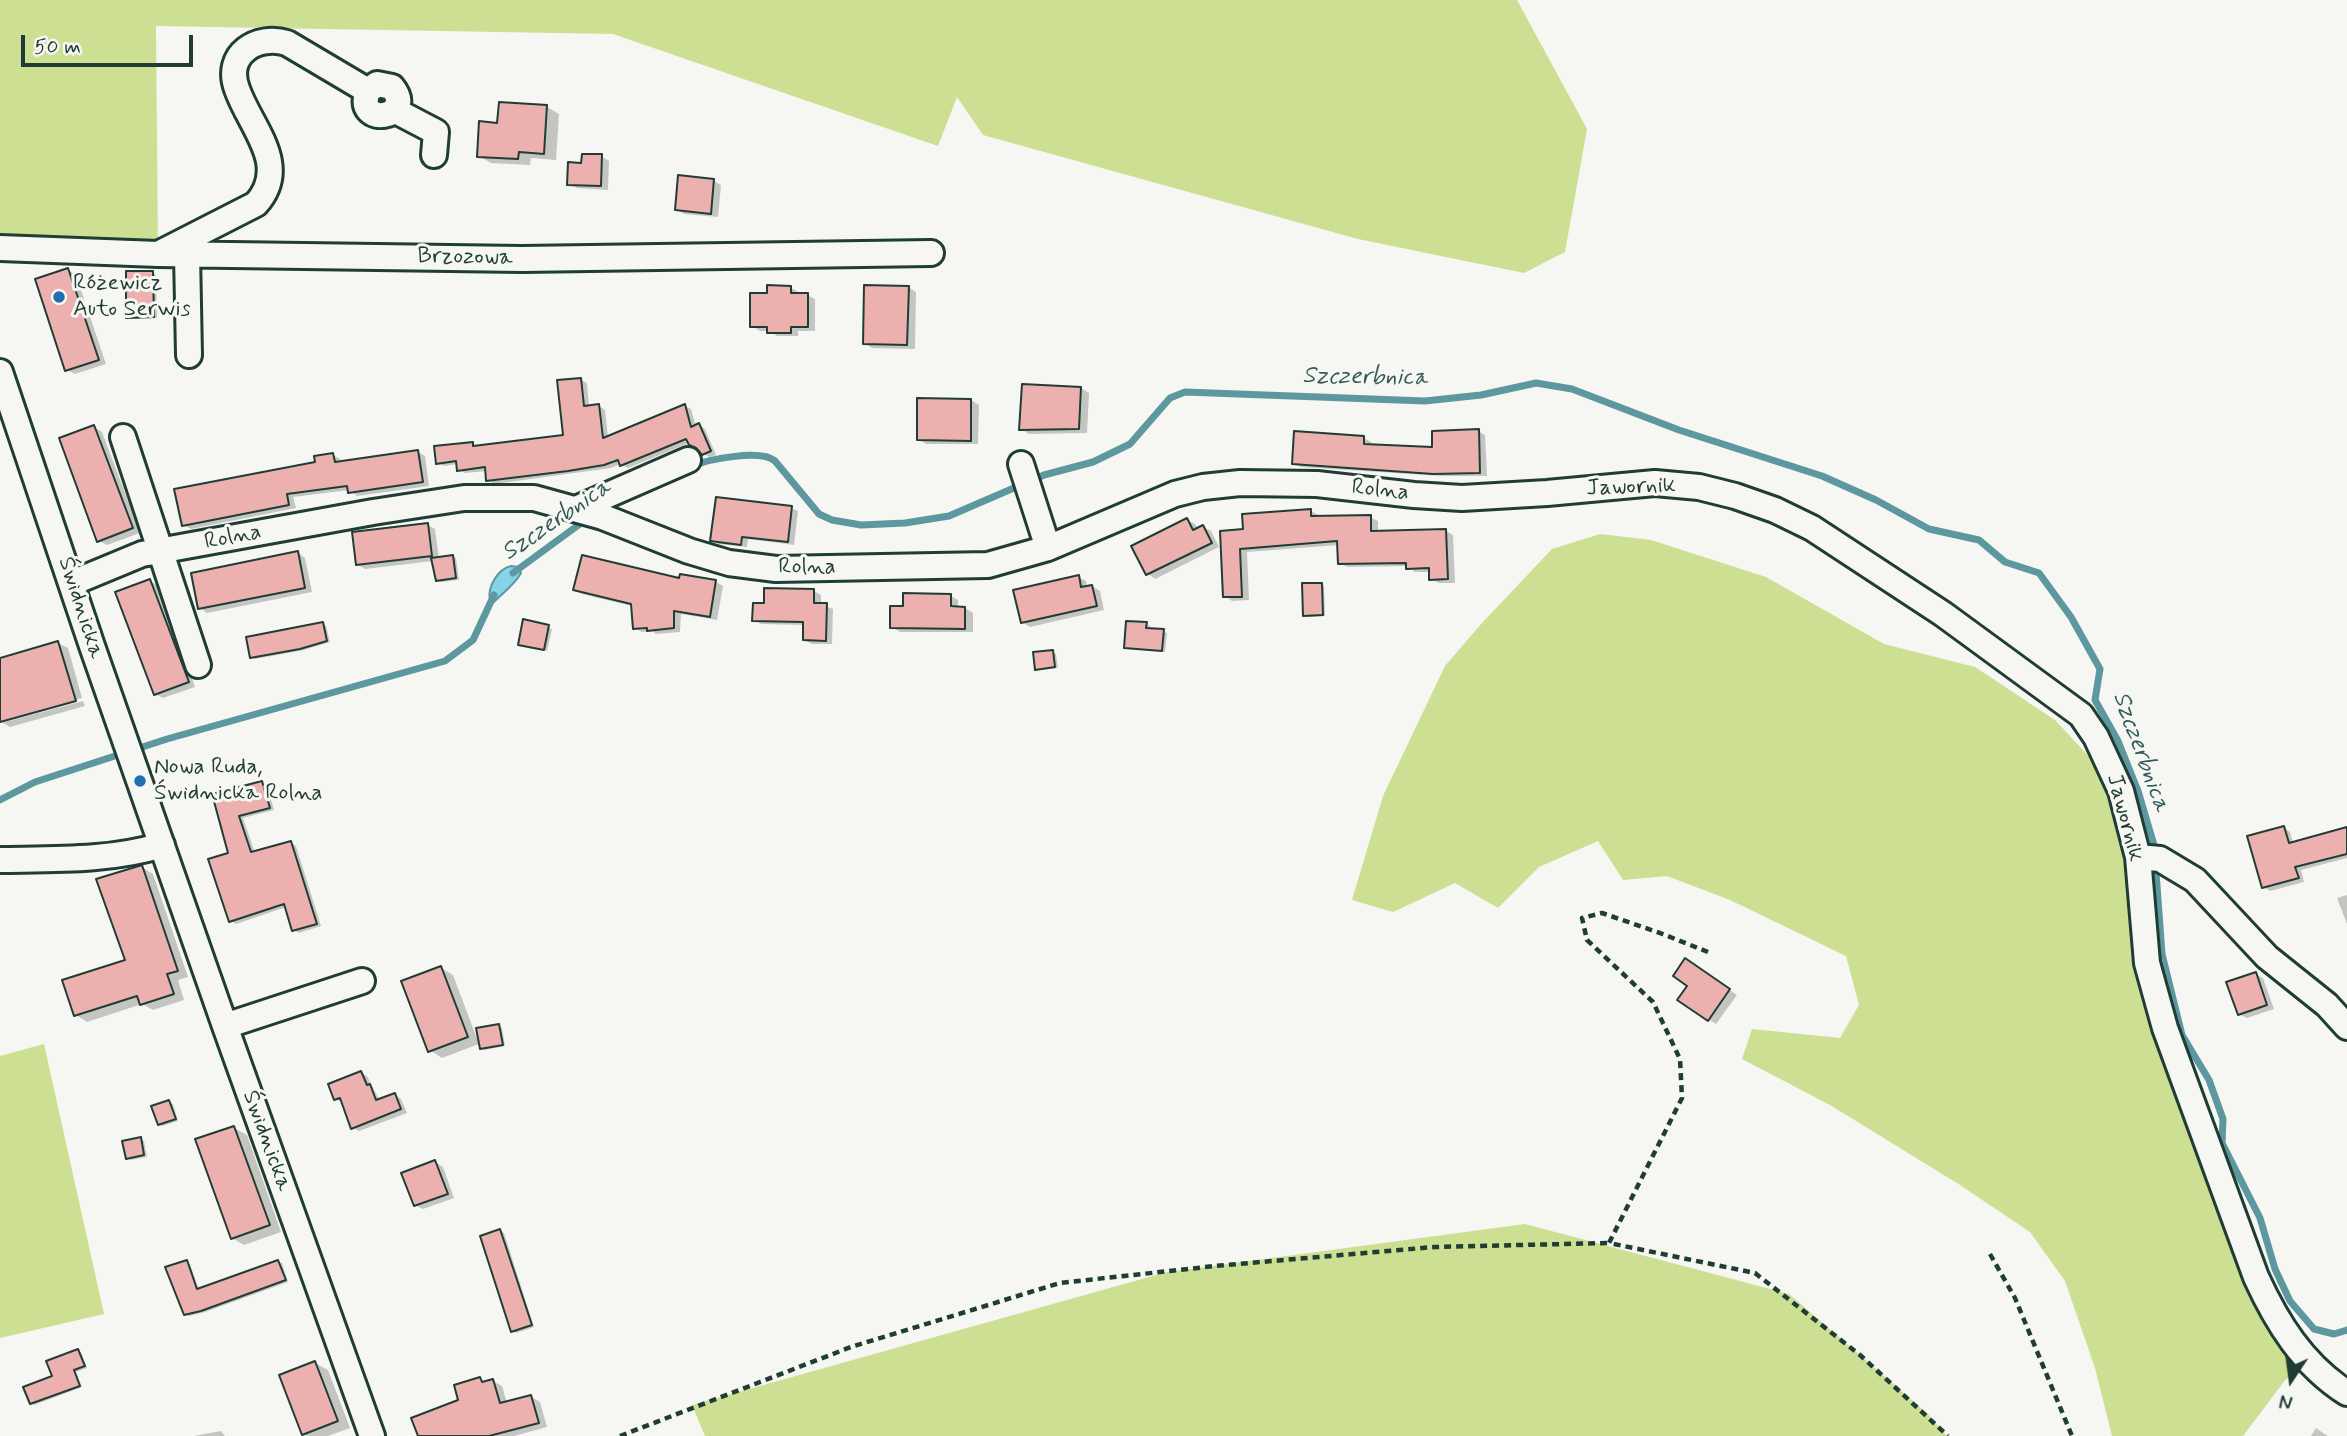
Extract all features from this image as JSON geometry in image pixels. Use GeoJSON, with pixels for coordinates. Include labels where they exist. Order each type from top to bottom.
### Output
{"type":"FeatureCollection","features":[{"type":"Feature","properties":{"kind":"street"},"geometry":{"type":"LineString","coordinates":[[158,254],[244,211],[264,195],[269,184],[270,171],[265,145],[236,88],[234,76],[242,53],[263,40],[287,43],[368,91],[366,101],[370,111],[386,116],[394,110],[436,132],[434,155]]}},
{"type":"Feature","properties":{"kind":"street","name":"Brzozowa"},"geometry":{"type":"LineString","coordinates":[[0,248],[158,254],[522,258],[931,253]]}},
{"type":"Feature","properties":{"kind":"street"},"geometry":{"type":"LineString","coordinates":[[187,254],[189,355]]}},
{"type":"Feature","properties":{"kind":"street","name":"Świdnicka"},"geometry":{"type":"LineString","coordinates":[[0,372],[7,415],[72,583],[225,1026],[372,1436]]}},
{"type":"Feature","properties":{"kind":"street"},"geometry":{"type":"LineString","coordinates":[[122,437],[198,665]]}},
{"type":"Feature","properties":{"kind":"street"},"geometry":{"type":"LineString","coordinates":[[578,509],[688,460]]}},
{"type":"Feature","properties":{"kind":"street"},"geometry":{"type":"LineString","coordinates":[[1021,464],[1048,548]]}},
{"type":"Feature","properties":{"kind":"street","name":"Rolna"},"geometry":{"type":"LineString","coordinates":[[72,583],[142,554],[464,498],[534,498],[603,517],[689,551],[729,563],[776,569],[988,565],[1048,548],[1175,494],[1203,487],[1240,483],[1317,484],[1462,498],[1547,493]]}},
{"type":"Feature","properties":{"kind":"street","name":"Jawornik"},"geometry":{"type":"LineString","coordinates":[[1547,493],[1655,483],[1699,487],[1775,510],[1812,527],[1943,614],[2081,715],[2108,759],[2121,791],[2138,857],[2147,963],[2165,1028],[2256,1277],[2287,1335],[2312,1366],[2347,1393]]}},
{"type":"Feature","properties":{"kind":"street"},"geometry":{"type":"LineString","coordinates":[[0,860],[73,859],[123,854],[162,845]]}},
{"type":"Feature","properties":{"kind":"street"},"geometry":{"type":"LineString","coordinates":[[2138,857],[2160,859],[2195,880],[2267,957],[2327,1005],[2347,1027]]}},
{"type":"Feature","properties":{"kind":"street"},"geometry":{"type":"LineString","coordinates":[[225,1026],[362,981]]}},
{"type":"Feature","properties":{"kind":"path"},"geometry":{"type":"LineString","coordinates":[[1609,1242],[1682,1098],[1680,1059],[1653,1002],[1587,940],[1582,918],[1602,913],[1707,952]]}},
{"type":"Feature","properties":{"kind":"path"},"geometry":{"type":"LineString","coordinates":[[620,1436],[851,1347],[1060,1283],[1434,1247],[1609,1242],[1755,1273],[1860,1355],[1948,1436]]}},
{"type":"Feature","properties":{"kind":"path"},"geometry":{"type":"LineString","coordinates":[[1990,1254],[2015,1298],[2072,1436]]}},
{"type":"Feature","properties":{"kind":"green space"},"geometry":{"type":"Polygon","coordinates":[[[0,0],[1517,0],[1587,129],[1565,252],[1524,273],[1358,239],[983,135],[957,97],[938,146],[613,34],[156,26],[158,254],[0,248],[0,0]]]}},
{"type":"Feature","properties":{"kind":"green space"},"geometry":{"type":"Polygon","coordinates":[[[1600,534],[1651,540],[1766,577],[1884,644],[1975,667],[2055,720],[2121,791],[2142,910],[2239,1231],[2312,1366],[2286,1379],[2243,1436],[2112,1436],[2095,1368],[2065,1281],[2030,1232],[1960,1185],[1830,1105],[1742,1059],[1752,1029],[1840,1038],[1859,1005],[1846,956],[1730,900],[1667,876],[1623,880],[1598,841],[1539,867],[1498,908],[1455,883],[1393,912],[1352,900],[1383,796],[1445,666],[1552,549],[1600,534]]]}},
{"type":"Feature","properties":{"kind":"green space"},"geometry":{"type":"Polygon","coordinates":[[[44,1044],[104,1314],[0,1338],[0,1056],[44,1044]]]}},
{"type":"Feature","properties":{"kind":"green space"},"geometry":{"type":"Polygon","coordinates":[[[1525,1224],[1789,1294],[1927,1413],[1947,1436],[705,1436],[692,1405],[1167,1272],[1525,1224]]]}},
{"type":"Feature","properties":{"kind":"water"},"geometry":{"type":"Polygon","coordinates":[[[511,566],[519,567],[519,577],[494,602],[490,600],[494,579],[511,566]]]}},
{"type":"Feature","properties":{"kind":"building"},"geometry":{"type":"Polygon","coordinates":[[[499,102],[547,105],[544,154],[519,152],[518,159],[477,157],[479,121],[497,123],[499,102]]]}},
{"type":"Feature","properties":{"kind":"building"},"geometry":{"type":"Polygon","coordinates":[[[582,154],[602,154],[601,186],[567,185],[568,162],[581,163],[582,154]]]}},
{"type":"Feature","properties":{"kind":"building"},"geometry":{"type":"Polygon","coordinates":[[[678,175],[714,179],[711,214],[675,210],[678,175]]]}},
{"type":"Feature","properties":{"kind":"building"},"geometry":{"type":"Polygon","coordinates":[[[68,268],[99,360],[65,371],[35,279],[68,268]]]}},
{"type":"Feature","properties":{"kind":"building"},"geometry":{"type":"Polygon","coordinates":[[[126,271],[153,271],[154,317],[126,318],[126,271]]]}},
{"type":"Feature","properties":{"kind":"building"},"geometry":{"type":"Polygon","coordinates":[[[767,285],[791,286],[791,293],[808,293],[808,327],[791,327],[791,333],[767,333],[767,327],[750,327],[750,293],[767,293],[767,285]]]}},
{"type":"Feature","properties":{"kind":"building"},"geometry":{"type":"Polygon","coordinates":[[[864,285],[909,286],[907,345],[863,344],[864,285]]]}},
{"type":"Feature","properties":{"kind":"building"},"geometry":{"type":"Polygon","coordinates":[[[581,378],[584,406],[599,404],[603,438],[685,404],[691,427],[699,423],[711,451],[702,455],[689,445],[686,439],[620,466],[618,460],[568,471],[486,481],[485,467],[457,471],[456,461],[436,464],[434,446],[473,442],[473,446],[563,435],[557,380],[581,378]]]}},
{"type":"Feature","properties":{"kind":"building"},"geometry":{"type":"Polygon","coordinates":[[[1022,384],[1081,387],[1079,429],[1019,430],[1022,384]]]}},
{"type":"Feature","properties":{"kind":"building"},"geometry":{"type":"Polygon","coordinates":[[[917,398],[971,399],[971,441],[917,440],[917,398]]]}},
{"type":"Feature","properties":{"kind":"building"},"geometry":{"type":"Polygon","coordinates":[[[94,425],[133,528],[97,542],[59,438],[94,425]]]}},
{"type":"Feature","properties":{"kind":"building"},"geometry":{"type":"Polygon","coordinates":[[[1479,429],[1480,473],[1433,474],[1292,464],[1294,431],[1364,436],[1364,444],[1432,447],[1432,431],[1479,429]]]}},
{"type":"Feature","properties":{"kind":"building"},"geometry":{"type":"Polygon","coordinates":[[[418,450],[423,482],[348,493],[347,486],[287,494],[289,505],[182,526],[174,489],[315,462],[314,456],[333,453],[335,462],[418,450]]]}},
{"type":"Feature","properties":{"kind":"building"},"geometry":{"type":"Polygon","coordinates":[[[716,497],[792,506],[788,542],[742,537],[741,545],[710,541],[716,497]]]}},
{"type":"Feature","properties":{"kind":"building"},"geometry":{"type":"Polygon","coordinates":[[[1311,509],[1311,516],[1371,515],[1371,531],[1446,529],[1448,579],[1429,580],[1429,568],[1406,569],[1406,563],[1338,564],[1337,541],[1240,549],[1242,597],[1223,597],[1220,531],[1243,529],[1242,514],[1311,509]]]}},
{"type":"Feature","properties":{"kind":"building"},"geometry":{"type":"Polygon","coordinates":[[[1187,518],[1193,530],[1203,525],[1212,543],[1146,575],[1131,546],[1187,518]]]}},
{"type":"Feature","properties":{"kind":"building"},"geometry":{"type":"Polygon","coordinates":[[[428,523],[432,556],[356,565],[352,532],[428,523]]]}},
{"type":"Feature","properties":{"kind":"building"},"geometry":{"type":"Polygon","coordinates":[[[298,551],[305,588],[198,609],[191,573],[298,551]]]}},
{"type":"Feature","properties":{"kind":"building"},"geometry":{"type":"Polygon","coordinates":[[[453,555],[456,578],[436,581],[431,558],[453,555]]]}},
{"type":"Feature","properties":{"kind":"building"},"geometry":{"type":"Polygon","coordinates":[[[582,555],[679,578],[680,574],[716,580],[710,617],[674,611],[674,628],[647,631],[647,628],[633,629],[631,604],[573,590],[582,555]]]}},
{"type":"Feature","properties":{"kind":"building"},"geometry":{"type":"Polygon","coordinates":[[[1079,575],[1081,587],[1092,585],[1097,606],[1021,623],[1013,590],[1079,575]]]}},
{"type":"Feature","properties":{"kind":"building"},"geometry":{"type":"Polygon","coordinates":[[[150,579],[189,682],[154,695],[115,592],[150,579]]]}},
{"type":"Feature","properties":{"kind":"building"},"geometry":{"type":"Polygon","coordinates":[[[1302,583],[1322,583],[1323,615],[1303,616],[1302,583]]]}},
{"type":"Feature","properties":{"kind":"building"},"geometry":{"type":"Polygon","coordinates":[[[764,588],[814,589],[814,603],[827,603],[826,641],[803,640],[803,622],[752,621],[753,603],[764,603],[764,588]]]}},
{"type":"Feature","properties":{"kind":"building"},"geometry":{"type":"Polygon","coordinates":[[[903,593],[951,594],[951,606],[965,607],[965,629],[890,628],[890,606],[903,606],[903,593]]]}},
{"type":"Feature","properties":{"kind":"building"},"geometry":{"type":"Polygon","coordinates":[[[523,619],[549,625],[544,650],[518,645],[523,619]]]}},
{"type":"Feature","properties":{"kind":"building"},"geometry":{"type":"Polygon","coordinates":[[[1126,621],[1147,622],[1146,628],[1164,629],[1162,651],[1124,648],[1126,621]]]}},
{"type":"Feature","properties":{"kind":"building"},"geometry":{"type":"Polygon","coordinates":[[[323,622],[327,641],[250,658],[246,637],[323,622]]]}},
{"type":"Feature","properties":{"kind":"building"},"geometry":{"type":"Polygon","coordinates":[[[58,641],[76,701],[0,722],[0,658],[58,641]]]}},
{"type":"Feature","properties":{"kind":"building"},"geometry":{"type":"Polygon","coordinates":[[[1053,650],[1055,667],[1035,670],[1033,652],[1053,650]]]}},
{"type":"Feature","properties":{"kind":"building"},"geometry":{"type":"Polygon","coordinates":[[[262,781],[270,808],[239,816],[251,852],[291,841],[317,924],[292,931],[284,904],[229,922],[208,859],[228,853],[212,794],[262,781]]]}},
{"type":"Feature","properties":{"kind":"building"},"geometry":{"type":"Polygon","coordinates":[[[2284,826],[2289,843],[2347,827],[2347,854],[2295,867],[2299,878],[2262,888],[2247,836],[2284,826]]]}},
{"type":"Feature","properties":{"kind":"building"},"geometry":{"type":"Polygon","coordinates":[[[142,865],[178,971],[167,974],[174,994],[140,1005],[137,996],[74,1016],[62,980],[125,960],[96,879],[142,865]]]}},
{"type":"Feature","properties":{"kind":"building"},"geometry":{"type":"Polygon","coordinates":[[[1685,958],[1730,989],[1708,1021],[1677,1000],[1687,986],[1673,976],[1685,958]]]}},
{"type":"Feature","properties":{"kind":"building"},"geometry":{"type":"Polygon","coordinates":[[[441,966],[468,1037],[428,1052],[401,981],[441,966]]]}},
{"type":"Feature","properties":{"kind":"building"},"geometry":{"type":"Polygon","coordinates":[[[2256,972],[2267,1005],[2238,1015],[2226,982],[2256,972]]]}},
{"type":"Feature","properties":{"kind":"building"},"geometry":{"type":"Polygon","coordinates":[[[499,1024],[503,1045],[480,1049],[476,1028],[499,1024]]]}},
{"type":"Feature","properties":{"kind":"building"},"geometry":{"type":"Polygon","coordinates":[[[361,1071],[376,1100],[395,1093],[401,1109],[351,1129],[340,1098],[334,1100],[328,1084],[361,1071]]]}},
{"type":"Feature","properties":{"kind":"building"},"geometry":{"type":"Polygon","coordinates":[[[169,1100],[176,1119],[158,1125],[151,1106],[169,1100]]]}},
{"type":"Feature","properties":{"kind":"building"},"geometry":{"type":"Polygon","coordinates":[[[234,1126],[270,1225],[231,1239],[195,1139],[234,1126]]]}},
{"type":"Feature","properties":{"kind":"building"},"geometry":{"type":"Polygon","coordinates":[[[141,1137],[144,1155],[126,1159],[122,1141],[141,1137]]]}},
{"type":"Feature","properties":{"kind":"building"},"geometry":{"type":"Polygon","coordinates":[[[435,1160],[448,1194],[414,1206],[401,1173],[435,1160]]]}},
{"type":"Feature","properties":{"kind":"building"},"geometry":{"type":"Polygon","coordinates":[[[500,1229],[532,1325],[511,1332],[480,1236],[500,1229]]]}},
{"type":"Feature","properties":{"kind":"building"},"geometry":{"type":"Polygon","coordinates":[[[187,1260],[197,1289],[278,1260],[286,1280],[184,1315],[165,1267],[187,1260]]]}},
{"type":"Feature","properties":{"kind":"building"},"geometry":{"type":"Polygon","coordinates":[[[78,1349],[85,1366],[74,1370],[80,1386],[30,1404],[23,1387],[52,1376],[46,1361],[78,1349]]]}},
{"type":"Feature","properties":{"kind":"building"},"geometry":{"type":"Polygon","coordinates":[[[315,1361],[338,1421],[302,1435],[279,1375],[315,1361]]]}},
{"type":"Feature","properties":{"kind":"building"},"geometry":{"type":"Polygon","coordinates":[[[480,1377],[482,1382],[493,1379],[500,1403],[531,1395],[539,1423],[489,1436],[418,1436],[411,1418],[458,1400],[454,1385],[480,1377]]]}},
{"type":"Feature","properties":{"kind":"waterway","name":"Szczerbnica"},"geometry":{"type":"LineString","coordinates":[[693,466],[735,456],[768,457],[775,461],[819,514],[832,520],[861,525],[905,523],[949,516],[1044,475],[1093,462],[1130,444],[1170,398],[1185,392],[1425,401],[1481,395],[1536,383],[1572,389],[1679,430],[1822,476],[1876,500],[1929,529],[1979,540],[2005,562],[2039,573],[2071,617],[2100,669],[2095,700],[2118,741],[2138,791],[2154,845],[2162,954],[2182,1035],[2209,1080],[2223,1119],[2222,1143],[2260,1218],[2275,1269],[2290,1301],[2314,1329],[2334,1334],[2347,1330]]}},
{"type":"Feature","properties":{"kind":"waterway","name":"Szczerbnica"},"geometry":{"type":"LineString","coordinates":[[513,573],[588,518]]}},
{"type":"Feature","properties":{"kind":"waterway","name":"Szczerbnica"},"geometry":{"type":"LineString","coordinates":[[0,800],[35,782],[167,739],[445,661],[473,640],[494,595]]}},
{"type":"Feature","properties":{"kind":"place","name":"Różewicz Auto Serwis"},"geometry":{"type":"Point","coordinates":[59,297]}},
{"type":"Feature","properties":{"kind":"place","name":"Nowa Ruda, Świdnicka Rolna"},"geometry":{"type":"Point","coordinates":[140,781]}}]}
